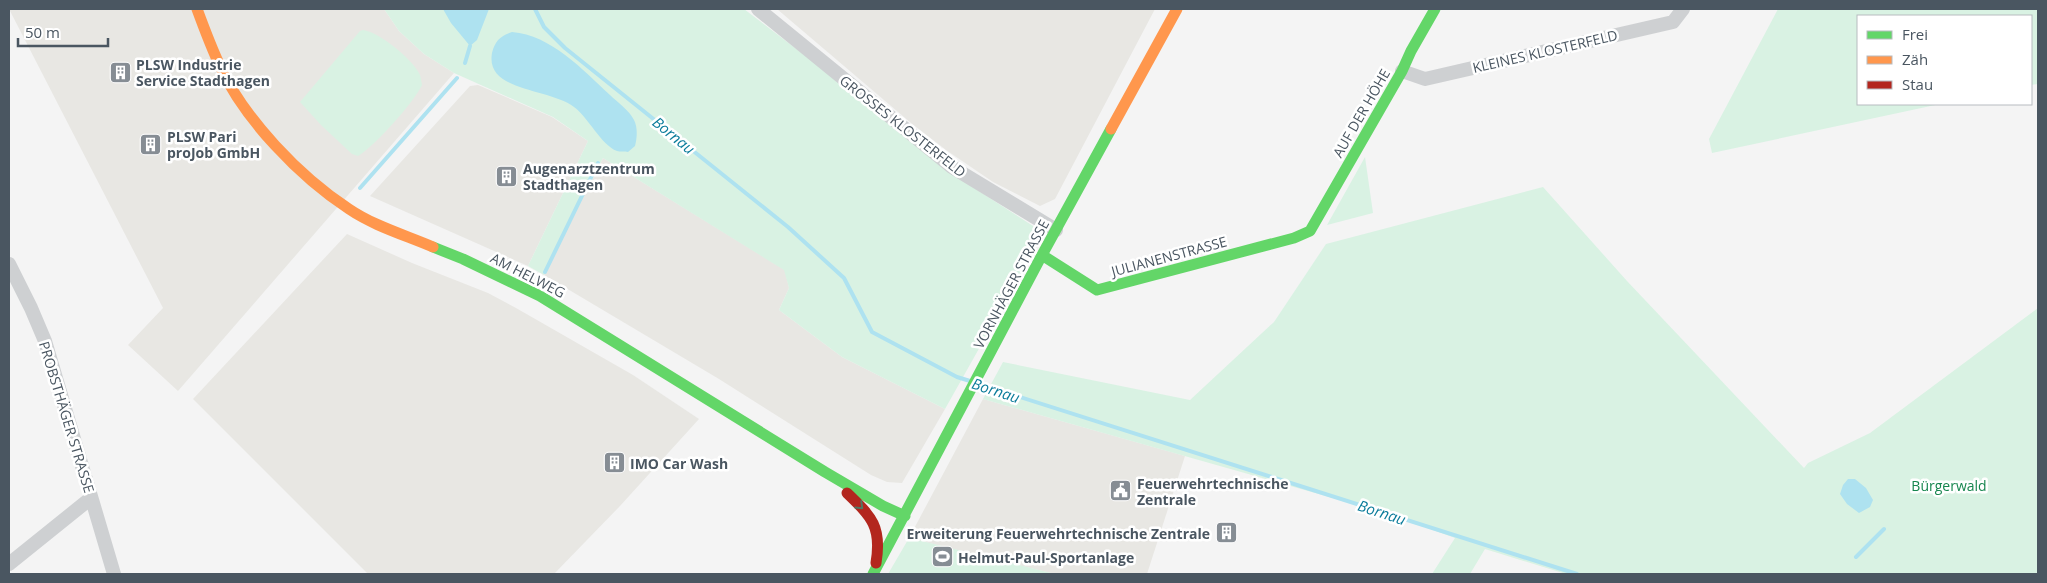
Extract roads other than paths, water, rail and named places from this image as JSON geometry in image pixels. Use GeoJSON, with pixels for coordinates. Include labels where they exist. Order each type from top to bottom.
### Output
{"type":"FeatureCollection","features":[{"type":"Feature","properties":{"kind":"main road","name":"AM HELWEG"},"geometry":{"type":"LineString","coordinates":[[197,9],[220,67],[241,102],[279,151],[329,195],[350,210],[379,225],[463,259],[540,296],[826,472],[883,506],[905,516]]}},
{"type":"Feature","properties":{"kind":"main road","name":"VORNHÄGER STRASSE"},"geometry":{"type":"LineString","coordinates":[[874,573],[1042,256],[1177,9]]}},
{"type":"Feature","properties":{"kind":"main road","name":"AUF DER HÖHE"},"geometry":{"type":"LineString","coordinates":[[1310,232],[1402,71],[1435,9]]}},
{"type":"Feature","properties":{"kind":"main road","name":"JULIANENSTRASSE"},"geometry":{"type":"LineString","coordinates":[[1042,256],[1097,290],[1294,238],[1310,232]]}},
{"type":"Feature","properties":{"kind":"main road"},"geometry":{"type":"LineString","coordinates":[[826,472],[872,517],[880,546],[874,573]]}},
{"type":"Feature","properties":{"kind":"street","name":"GROSSES KLOSTERFELD"},"geometry":{"type":"LineString","coordinates":[[758,9],[952,167],[1056,230]]}},
{"type":"Feature","properties":{"kind":"street","name":"KLEINES KLOSTERFELD"},"geometry":{"type":"LineString","coordinates":[[1402,71],[1425,79],[1673,22],[1683,9]]}},
{"type":"Feature","properties":{"kind":"street","name":"PROBSTHÄGER STRASSE"},"geometry":{"type":"LineString","coordinates":[[9,264],[45,341],[114,574]]}},
{"type":"Feature","properties":{"kind":"street"},"geometry":{"type":"LineString","coordinates":[[9,564],[91,498]]}},
{"type":"Feature","properties":{"kind":"water"},"geometry":{"type":"Polygon","coordinates":[[[443,9],[489,9],[477,40],[470,46],[451,23],[443,9]]]}},
{"type":"Feature","properties":{"kind":"water"},"geometry":{"type":"Polygon","coordinates":[[[512,32],[540,40],[566,55],[623,107],[635,123],[637,133],[635,146],[628,152],[617,151],[611,148],[574,107],[550,96],[521,88],[498,75],[492,66],[493,49],[496,42],[504,35],[512,32]]]}},
{"type":"Feature","properties":{"kind":"water"},"geometry":{"type":"Polygon","coordinates":[[[1848,479],[1855,479],[1866,488],[1873,500],[1870,507],[1859,513],[1847,504],[1840,494],[1843,485],[1848,479]]]}},
{"type":"Feature","properties":{"kind":"waterway","name":"Bornau"},"geometry":{"type":"LineString","coordinates":[[535,9],[544,27],[565,48],[788,227],[844,278],[872,332],[957,377],[970,381]]}},
{"type":"Feature","properties":{"kind":"waterway"},"geometry":{"type":"LineString","coordinates":[[465,63],[470,46]]}},
{"type":"Feature","properties":{"kind":"waterway"},"geometry":{"type":"LineString","coordinates":[[360,188],[457,78]]}},
{"type":"Feature","properties":{"kind":"waterway"},"geometry":{"type":"LineString","coordinates":[[545,272],[598,163]]}},
{"type":"Feature","properties":{"kind":"waterway","name":"Bornau"},"geometry":{"type":"LineString","coordinates":[[979,384],[1577,574]]}},
{"type":"Feature","properties":{"kind":"waterway"},"geometry":{"type":"LineString","coordinates":[[1856,557],[1884,529]]}},
{"type":"Feature","properties":{"kind":"place","name":"PLSW Industrie Service Stadthagen"},"geometry":{"type":"Point","coordinates":[120,72]}},
{"type":"Feature","properties":{"kind":"place","name":"PLSW Pari proJob GmbH"},"geometry":{"type":"Point","coordinates":[151,144]}},
{"type":"Feature","properties":{"kind":"place","name":"Augenarztzentrum Stadthagen"},"geometry":{"type":"Point","coordinates":[507,176]}},
{"type":"Feature","properties":{"kind":"place","name":"IMO Car Wash"},"geometry":{"type":"Point","coordinates":[614,463]}},
{"type":"Feature","properties":{"kind":"place","name":"Feuerwehrtechnische Zentrale"},"geometry":{"type":"Point","coordinates":[1121,491]}},
{"type":"Feature","properties":{"kind":"place","name":"Erweiterung Feuerwehrtechnische Zentrale"},"geometry":{"type":"Point","coordinates":[1226,533]}},
{"type":"Feature","properties":{"kind":"place","name":"Helmut-Paul-Sportanlage"},"geometry":{"type":"Point","coordinates":[942,557]}},
{"type":"Feature","properties":{"kind":"park label","name":"Bürgerwald"},"geometry":{"type":"Point","coordinates":[1949,485]}}]}
